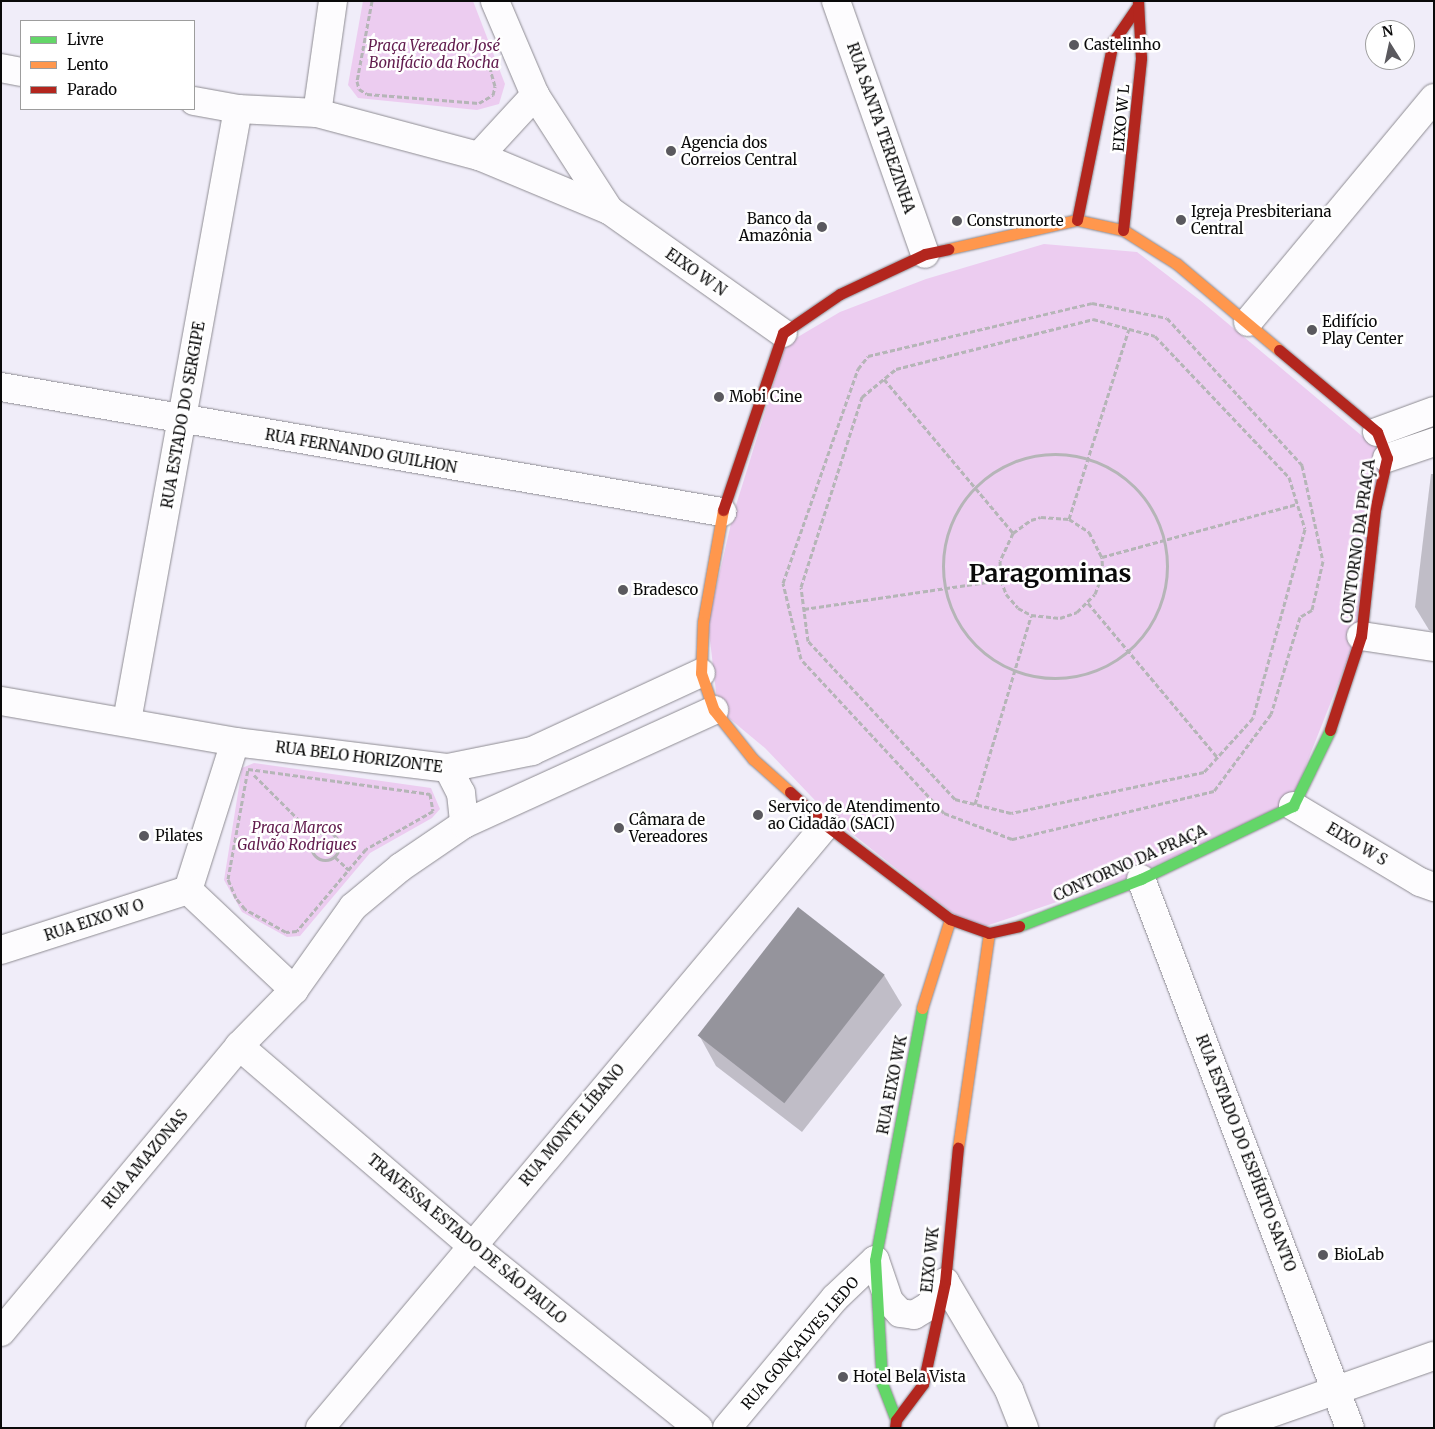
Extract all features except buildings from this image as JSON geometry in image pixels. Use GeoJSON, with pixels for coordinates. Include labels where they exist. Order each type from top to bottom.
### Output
{"type":"FeatureCollection","features":[{"type":"Feature","properties":{"kind":"street"},"geometry":{"type":"LineString","coordinates":[[317,113],[333,1]]}},
{"type":"Feature","properties":{"kind":"street"},"geometry":{"type":"LineString","coordinates":[[495,1],[535,95],[609,210]]}},
{"type":"Feature","properties":{"kind":"street","name":"RUA SANTA TEREZINHA"},"geometry":{"type":"LineString","coordinates":[[836,1],[925,254]]}},
{"type":"Feature","properties":{"kind":"street","name":"EIXO W L"},"geometry":{"type":"LineString","coordinates":[[1077,220],[1113,42],[1138,4]]}},
{"type":"Feature","properties":{"kind":"street","name":"EIXO W L"},"geometry":{"type":"LineString","coordinates":[[1123,230],[1141,58],[1138,4]]}},
{"type":"Feature","properties":{"kind":"street"},"geometry":{"type":"LineString","coordinates":[[1,68],[20,72]]}},
{"type":"Feature","properties":{"kind":"street"},"geometry":{"type":"LineString","coordinates":[[479,156],[535,95]]}},
{"type":"Feature","properties":{"kind":"street"},"geometry":{"type":"LineString","coordinates":[[1248,322],[1434,98]]}},
{"type":"Feature","properties":{"kind":"street"},"geometry":{"type":"LineString","coordinates":[[195,101],[238,109],[317,113],[479,156],[609,210]]}},
{"type":"Feature","properties":{"kind":"street","name":"RUA ESTADO DO SERGIPE"},"geometry":{"type":"LineString","coordinates":[[127,721],[238,109]]}},
{"type":"Feature","properties":{"kind":"street","name":"EIXO W N"},"geometry":{"type":"LineString","coordinates":[[609,210],[783,333]]}},
{"type":"Feature","properties":{"kind":"street","name":"CONTORNO DA PRAÇA"},"geometry":{"type":"LineString","coordinates":[[783,333],[840,294],[925,254],[1077,220],[1123,230],[1176,264],[1248,322],[1376,432],[1387,458],[1375,510],[1361,636],[1330,728],[1293,806],[1141,879],[1030,923],[989,933]]}},
{"type":"Feature","properties":{"kind":"street"},"geometry":{"type":"LineString","coordinates":[[783,333],[722,512],[703,622],[701,673],[714,710],[753,759],[826,825],[950,919],[989,933]]}},
{"type":"Feature","properties":{"kind":"street","name":"RUA FERNANDO GUILHON"},"geometry":{"type":"LineString","coordinates":[[1,388],[722,512]]}},
{"type":"Feature","properties":{"kind":"street"},"geometry":{"type":"LineString","coordinates":[[1376,432],[1434,411]]}},
{"type":"Feature","properties":{"kind":"street"},"geometry":{"type":"LineString","coordinates":[[1387,458],[1434,442]]}},
{"type":"Feature","properties":{"kind":"street"},"geometry":{"type":"LineString","coordinates":[[1361,636],[1434,647]]}},
{"type":"Feature","properties":{"kind":"street","name":"RUA BELO HORIZONTE"},"geometry":{"type":"LineString","coordinates":[[1,701],[127,721],[235,742],[448,768],[532,751],[701,673]]}},
{"type":"Feature","properties":{"kind":"street","name":"RUA AMAZONAS"},"geometry":{"type":"LineString","coordinates":[[1,1332],[239,1046],[294,990],[353,907],[401,867],[464,824],[714,710]]}},
{"type":"Feature","properties":{"kind":"street"},"geometry":{"type":"LineString","coordinates":[[235,742],[188,890],[294,990]]}},
{"type":"Feature","properties":{"kind":"street"},"geometry":{"type":"LineString","coordinates":[[448,768],[461,793],[464,824]]}},
{"type":"Feature","properties":{"kind":"street","name":"EIXO W S"},"geometry":{"type":"LineString","coordinates":[[1293,806],[1429,891]]}},
{"type":"Feature","properties":{"kind":"street","name":"RUA MONTE LÍBANO"},"geometry":{"type":"LineString","coordinates":[[320,1428],[471,1245],[826,825]]}},
{"type":"Feature","properties":{"kind":"street","name":"RUA ESTADO DO ESPÍRITO SANTO"},"geometry":{"type":"LineString","coordinates":[[1141,879],[1350,1428]]}},
{"type":"Feature","properties":{"kind":"street","name":"RUA EIXO W O"},"geometry":{"type":"LineString","coordinates":[[1,950],[188,890]]}},
{"type":"Feature","properties":{"kind":"street","name":"RUA EIXO WK"},"geometry":{"type":"LineString","coordinates":[[875,1260],[922,1006],[950,919]]}},
{"type":"Feature","properties":{"kind":"street","name":"EIXO WK"},"geometry":{"type":"LineString","coordinates":[[896,1424],[923,1384],[945,1282],[951,1198],[989,933]]}},
{"type":"Feature","properties":{"kind":"street","name":"TRAVESSA ESTADO DE SÃO PAULO"},"geometry":{"type":"LineString","coordinates":[[239,1046],[471,1245],[698,1428]]}},
{"type":"Feature","properties":{"kind":"street"},"geometry":{"type":"LineString","coordinates":[[875,1260],[889,1301],[900,1313],[914,1315],[929,1306],[945,1282],[1009,1390],[1024,1428]]}},
{"type":"Feature","properties":{"kind":"street","name":"EIXO WK"},"geometry":{"type":"LineString","coordinates":[[875,1260],[882,1384],[896,1424]]}},
{"type":"Feature","properties":{"kind":"street","name":"RUA GONÇALVES LEDO"},"geometry":{"type":"LineString","coordinates":[[727,1428],[835,1298],[875,1260]]}},
{"type":"Feature","properties":{"kind":"street"},"geometry":{"type":"LineString","coordinates":[[1229,1428],[1434,1356]]}},
{"type":"Feature","properties":{"kind":"path"},"geometry":{"type":"LineString","coordinates":[[372,1],[356,81],[360,89],[367,94],[479,103],[493,95],[495,86],[488,62]]}},
{"type":"Feature","properties":{"kind":"path"},"geometry":{"type":"LineString","coordinates":[[1092,303],[1167,318],[1302,465],[1323,561],[1312,610],[1300,617],[1271,714],[1214,791],[1012,840],[944,813],[801,659],[783,583],[858,369],[868,356],[1092,303]]}},
{"type":"Feature","properties":{"kind":"path"},"geometry":{"type":"LineString","coordinates":[[1093,319],[1155,336],[1289,477],[1305,529],[1253,718],[1204,772],[1011,813],[955,799],[808,641],[801,587],[862,397],[884,379],[896,369],[1093,319]]}},
{"type":"Feature","properties":{"kind":"path"},"geometry":{"type":"LineString","coordinates":[[1068,520],[1129,329]]}},
{"type":"Feature","properties":{"kind":"path"},"geometry":{"type":"LineString","coordinates":[[884,379],[1013,533]]}},
{"type":"Feature","properties":{"kind":"path"},"geometry":{"type":"LineString","coordinates":[[1061,454],[1088,458],[1128,479],[1138,489],[1165,540],[1167,586],[1156,617],[1129,651],[1113,663],[1082,675],[1041,678],[1015,671],[992,660],[974,645],[960,627],[944,589],[944,547],[949,526],[974,488],[1017,460],[1061,454]]}},
{"type":"Feature","properties":{"kind":"path"},"geometry":{"type":"LineString","coordinates":[[1102,557],[1298,504]]}},
{"type":"Feature","properties":{"kind":"path"},"geometry":{"type":"LineString","coordinates":[[1042,517],[1068,520],[1088,532],[1102,557],[1103,573],[1095,594],[1088,603],[1076,612],[1060,618],[1031,616],[1018,608],[1006,594],[1001,580],[1002,551],[1013,533],[1031,520],[1042,517]]}},
{"type":"Feature","properties":{"kind":"path"},"geometry":{"type":"LineString","coordinates":[[804,609],[1001,580]]}},
{"type":"Feature","properties":{"kind":"path"},"geometry":{"type":"LineString","coordinates":[[1088,603],[1217,757]]}},
{"type":"Feature","properties":{"kind":"path"},"geometry":{"type":"LineString","coordinates":[[974,804],[1031,616]]}},
{"type":"Feature","properties":{"kind":"path"},"geometry":{"type":"LineString","coordinates":[[248,769],[315,836]]}},
{"type":"Feature","properties":{"kind":"path"},"geometry":{"type":"LineString","coordinates":[[248,769],[430,794],[432,811],[366,849],[294,933],[245,909],[236,898],[228,879],[248,769]]}},
{"type":"Feature","properties":{"kind":"path"},"geometry":{"type":"LineString","coordinates":[[324,832],[336,836],[340,844],[335,857],[321,860],[313,854],[311,844],[315,836],[324,832]]}},
{"type":"Feature","properties":{"kind":"path"},"geometry":{"type":"LineString","coordinates":[[335,857],[349,870]]}},
{"type":"Feature","properties":{"kind":"green space","name":"Praça Vereador José Bonifácio da Rocha"},"geometry":{"type":"Polygon","coordinates":[[[363,1],[473,1],[505,84],[499,104],[477,110],[358,98],[348,85],[363,1]]]}},
{"type":"Feature","properties":{"kind":"green space"},"geometry":{"type":"Polygon","coordinates":[[[1044,244],[1137,252],[1201,301],[1380,451],[1357,636],[1291,803],[1125,879],[974,930],[831,817],[765,748],[718,709],[708,623],[733,515],[786,344],[840,312],[926,279],[1044,244]]]}},
{"type":"Feature","properties":{"kind":"green space","name":"Praça Marcos Galvão Rodrigues"},"geometry":{"type":"Polygon","coordinates":[[[254,763],[431,788],[440,809],[432,818],[370,853],[300,936],[287,937],[242,912],[224,880],[242,768],[254,763]]]}},
{"type":"Feature","properties":{"kind":"traffic: fast"},"geometry":{"type":"LineString","coordinates":[[1019,926],[1141,879],[1293,806],[1330,730]]}},
{"type":"Feature","properties":{"kind":"traffic: fast"},"geometry":{"type":"LineString","coordinates":[[896,1420],[882,1384],[875,1260],[922,1008]]}},
{"type":"Feature","properties":{"kind":"traffic: slow"},"geometry":{"type":"LineString","coordinates":[[1077,220],[1123,230],[1177,264],[1279,350]]}},
{"type":"Feature","properties":{"kind":"traffic: slow"},"geometry":{"type":"LineString","coordinates":[[948,249],[1077,220]]}},
{"type":"Feature","properties":{"kind":"traffic: slow"},"geometry":{"type":"LineString","coordinates":[[723,510],[703,622],[701,673],[714,710],[753,759],[790,792]]}},
{"type":"Feature","properties":{"kind":"traffic: slow"},"geometry":{"type":"LineString","coordinates":[[922,1008],[950,919]]}},
{"type":"Feature","properties":{"kind":"traffic: slow"},"geometry":{"type":"LineString","coordinates":[[958,1148],[989,933]]}},
{"type":"Feature","properties":{"kind":"traffic: jam"},"geometry":{"type":"LineString","coordinates":[[1123,230],[1141,58],[1138,1]]}},
{"type":"Feature","properties":{"kind":"traffic: jam"},"geometry":{"type":"LineString","coordinates":[[1077,220],[1113,42],[1137,7]]}},
{"type":"Feature","properties":{"kind":"traffic: jam"},"geometry":{"type":"LineString","coordinates":[[723,510],[783,333],[840,294],[925,254],[948,249]]}},
{"type":"Feature","properties":{"kind":"traffic: jam"},"geometry":{"type":"LineString","coordinates":[[1279,350],[1377,432],[1387,458],[1375,510],[1361,636],[1330,730]]}},
{"type":"Feature","properties":{"kind":"traffic: jam"},"geometry":{"type":"LineString","coordinates":[[790,792],[826,825],[950,919],[989,933],[1019,926]]}},
{"type":"Feature","properties":{"kind":"traffic: jam"},"geometry":{"type":"LineString","coordinates":[[895,1428],[896,1420],[923,1384],[945,1282],[958,1148]]}},
{"type":"Feature","properties":{"kind":"place","name":"Castelinho"},"geometry":{"type":"Point","coordinates":[1074,45]}},
{"type":"Feature","properties":{"kind":"place","name":"Agencia dos Correios Central"},"geometry":{"type":"Point","coordinates":[671,151]}},
{"type":"Feature","properties":{"kind":"place","name":"Igreja Presbiteriana Central"},"geometry":{"type":"Point","coordinates":[1181,220]}},
{"type":"Feature","properties":{"kind":"place","name":"Construnorte"},"geometry":{"type":"Point","coordinates":[957,221]}},
{"type":"Feature","properties":{"kind":"place","name":"Banco da Amazônia"},"geometry":{"type":"Point","coordinates":[822,227]}},
{"type":"Feature","properties":{"kind":"place","name":"Edifício Play Center"},"geometry":{"type":"Point","coordinates":[1312,330]}},
{"type":"Feature","properties":{"kind":"place","name":"Mobi Cine"},"geometry":{"type":"Point","coordinates":[719,397]}},
{"type":"Feature","properties":{"kind":"place","name":"Bradesco"},"geometry":{"type":"Point","coordinates":[623,590]}},
{"type":"Feature","properties":{"kind":"place","name":"Serviço de Atendimento ao Cidadão (SACI)"},"geometry":{"type":"Point","coordinates":[758,815]}},
{"type":"Feature","properties":{"kind":"place","name":"Câmara de Vereadores"},"geometry":{"type":"Point","coordinates":[619,828]}},
{"type":"Feature","properties":{"kind":"place","name":"Pilates"},"geometry":{"type":"Point","coordinates":[144,836]}},
{"type":"Feature","properties":{"kind":"place","name":"BioLab"},"geometry":{"type":"Point","coordinates":[1323,1255]}},
{"type":"Feature","properties":{"kind":"place","name":"Hotel Bela Vista"},"geometry":{"type":"Point","coordinates":[843,1377]}},
{"type":"Feature","properties":{"kind":"district","name":"Paragominas"},"geometry":{"type":"Point","coordinates":[1050,573]}}]}
